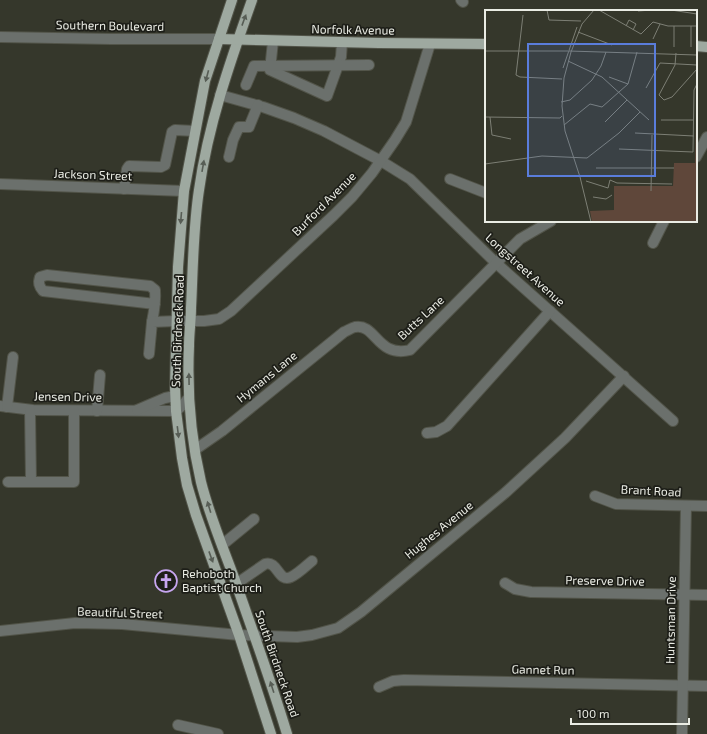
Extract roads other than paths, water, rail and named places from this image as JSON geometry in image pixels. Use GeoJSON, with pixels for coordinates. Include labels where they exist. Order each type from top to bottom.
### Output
{"type":"FeatureCollection","features":[{"type":"Feature","properties":{"kind":"main road","name":"South Birdneck Road"},"geometry":{"type":"LineString","coordinates":[[232,0],[205,81],[184,191],[179,244],[175,396],[182,458],[187,485],[196,516],[239,635],[271,734]]}},
{"type":"Feature","properties":{"kind":"main road","name":"South Birdneck Road"},"geometry":{"type":"LineString","coordinates":[[252,0],[237,40],[210,130],[199,189],[195,229],[190,321],[188,366],[189,397],[203,488],[255,636],[287,734]]}},
{"type":"Feature","properties":{"kind":"main road","name":"Norfolk Avenue"},"geometry":{"type":"LineString","coordinates":[[219,39],[485,44]]}},
{"type":"Feature","properties":{"kind":"main road"},"geometry":{"type":"LineString","coordinates":[[697,46],[707,47]]}},
{"type":"Feature","properties":{"kind":"street","name":"Southern Boulevard"},"geometry":{"type":"LineString","coordinates":[[0,37],[164,40],[219,39]]}},
{"type":"Feature","properties":{"kind":"street"},"geometry":{"type":"LineString","coordinates":[[273,41],[270,70],[327,96],[341,57],[342,42]]}},
{"type":"Feature","properties":{"kind":"street","name":"Burford Avenue"},"geometry":{"type":"LineString","coordinates":[[152,322],[176,320],[204,322],[219,319],[231,311],[334,216],[352,197],[381,161],[406,122],[430,44]]}},
{"type":"Feature","properties":{"kind":"street"},"geometry":{"type":"LineString","coordinates":[[246,85],[254,66],[369,65]]}},
{"type":"Feature","properties":{"kind":"street","name":"Longstreet Avenue"},"geometry":{"type":"LineString","coordinates":[[220,95],[294,118],[324,131],[381,161],[410,180],[496,263],[673,421]]}},
{"type":"Feature","properties":{"kind":"street"},"geometry":{"type":"LineString","coordinates":[[229,157],[233,140],[239,127],[249,126],[258,106]]}},
{"type":"Feature","properties":{"kind":"street"},"geometry":{"type":"LineString","coordinates":[[124,189],[127,169],[129,166],[165,166],[172,132],[175,130],[195,131]]}},
{"type":"Feature","properties":{"kind":"street"},"geometry":{"type":"LineString","coordinates":[[698,154],[707,137]]}},
{"type":"Feature","properties":{"kind":"street"},"geometry":{"type":"LineString","coordinates":[[450,179],[485,193]]}},
{"type":"Feature","properties":{"kind":"street","name":"Jackson Street"},"geometry":{"type":"LineString","coordinates":[[0,184],[184,191]]}},
{"type":"Feature","properties":{"kind":"street","name":"Butts Lane"},"geometry":{"type":"LineString","coordinates":[[356,327],[366,328],[387,349],[399,352],[410,350],[520,239],[550,222]]}},
{"type":"Feature","properties":{"kind":"street"},"geometry":{"type":"LineString","coordinates":[[653,243],[664,222]]}},
{"type":"Feature","properties":{"kind":"street"},"geometry":{"type":"LineString","coordinates":[[149,354],[155,304],[155,290],[150,286],[47,276],[40,277],[38,281],[38,285],[43,290],[155,304]]}},
{"type":"Feature","properties":{"kind":"street"},"geometry":{"type":"LineString","coordinates":[[427,433],[436,432],[446,426],[550,311]]}},
{"type":"Feature","properties":{"kind":"street","name":"Hymans Lane"},"geometry":{"type":"LineString","coordinates":[[196,449],[222,431],[344,332],[356,327]]}},
{"type":"Feature","properties":{"kind":"street"},"geometry":{"type":"LineString","coordinates":[[4,407],[13,357]]}},
{"type":"Feature","properties":{"kind":"street"},"geometry":{"type":"LineString","coordinates":[[97,411],[100,375]]}},
{"type":"Feature","properties":{"kind":"street","name":"Hughes Avenue"},"geometry":{"type":"LineString","coordinates":[[239,635],[297,637],[312,635],[338,628],[361,612],[505,494],[565,438],[624,376]]}},
{"type":"Feature","properties":{"kind":"street","name":"Jensen Drive"},"geometry":{"type":"LineString","coordinates":[[136,411],[152,403],[175,396]]}},
{"type":"Feature","properties":{"kind":"street"},"geometry":{"type":"LineString","coordinates":[[176,411],[189,397]]}},
{"type":"Feature","properties":{"kind":"street","name":"Jensen Drive"},"geometry":{"type":"LineString","coordinates":[[4,407],[30,410],[176,411]]}},
{"type":"Feature","properties":{"kind":"street"},"geometry":{"type":"LineString","coordinates":[[30,410],[31,482]]}},
{"type":"Feature","properties":{"kind":"street"},"geometry":{"type":"LineString","coordinates":[[8,482],[74,482],[74,411]]}},
{"type":"Feature","properties":{"kind":"street","name":"Brant Road"},"geometry":{"type":"LineString","coordinates":[[595,496],[616,504],[707,506]]}},
{"type":"Feature","properties":{"kind":"street","name":"Huntsman Drive"},"geometry":{"type":"LineString","coordinates":[[682,734],[686,506]]}},
{"type":"Feature","properties":{"kind":"street"},"geometry":{"type":"LineString","coordinates":[[222,545],[254,519]]}},
{"type":"Feature","properties":{"kind":"street"},"geometry":{"type":"LineString","coordinates":[[236,584],[265,564],[273,564],[285,578],[291,577],[312,561]]}},
{"type":"Feature","properties":{"kind":"street","name":"Preserve Drive"},"geometry":{"type":"LineString","coordinates":[[505,582],[515,589],[531,592],[707,595]]}},
{"type":"Feature","properties":{"kind":"street","name":"Beautiful Street"},"geometry":{"type":"LineString","coordinates":[[0,630],[75,623],[122,624],[239,635]]}},
{"type":"Feature","properties":{"kind":"street","name":"Gannet Run"},"geometry":{"type":"LineString","coordinates":[[379,686],[393,681],[404,680],[707,686]]}},
{"type":"Feature","properties":{"kind":"street"},"geometry":{"type":"LineString","coordinates":[[178,725],[218,734]]}},
{"type":"Feature","properties":{"kind":"place","name":"Rehoboth Baptist Church"},"geometry":{"type":"Point","coordinates":[166,581]}}]}
